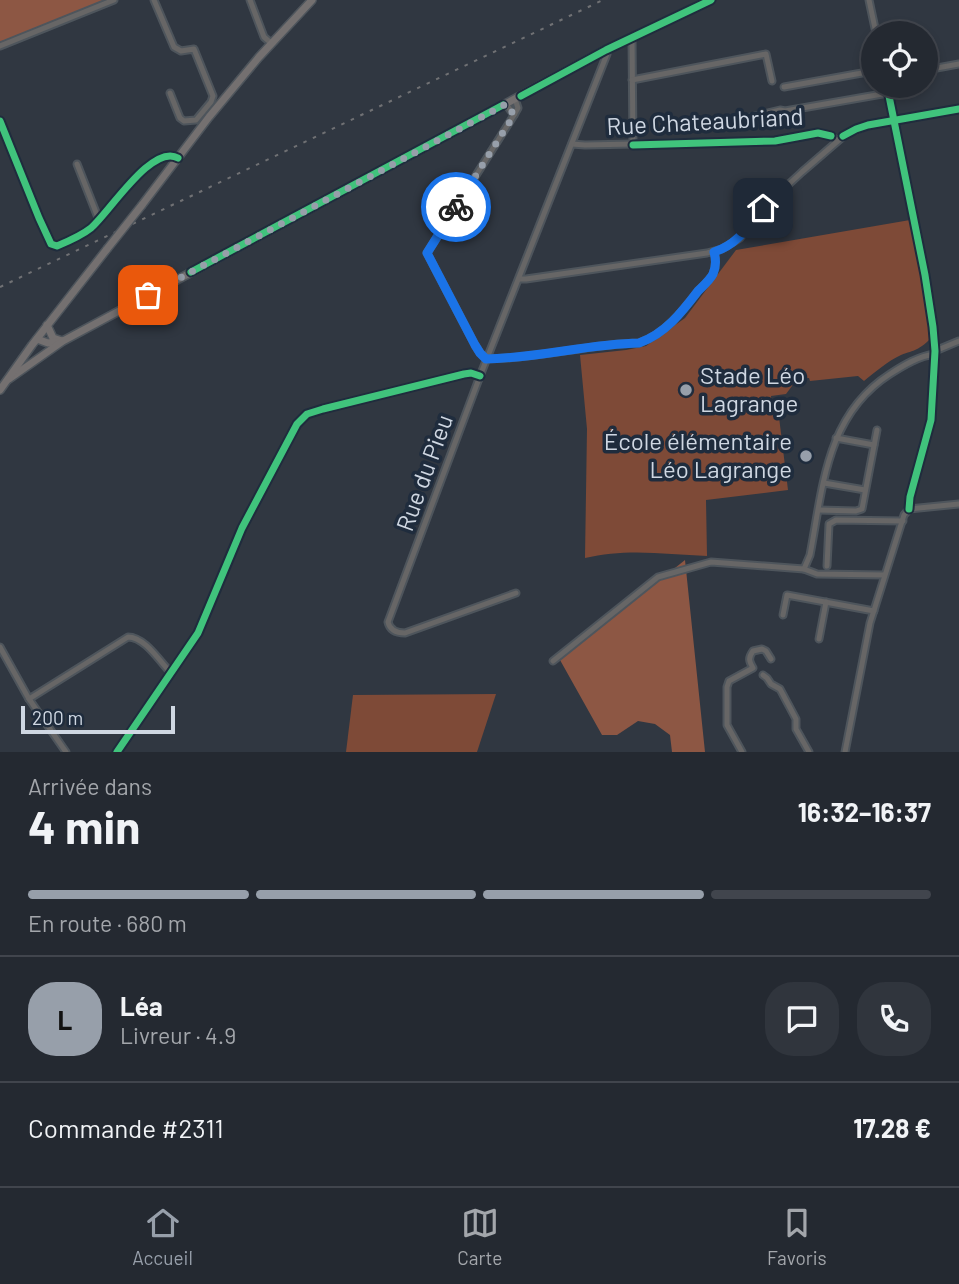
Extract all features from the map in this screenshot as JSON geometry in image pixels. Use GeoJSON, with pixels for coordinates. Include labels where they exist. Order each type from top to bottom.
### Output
{"type":"FeatureCollection","features":[{"type":"Feature","properties":{"kind":"main road"},"geometry":{"type":"LineString","coordinates":[[0,390],[34,342],[209,117],[271,43],[312,0]]}},
{"type":"Feature","properties":{"kind":"main road"},"geometry":{"type":"LineString","coordinates":[[9,379],[63,341],[606,50],[711,0]]}},
{"type":"Feature","properties":{"kind":"main road"},"geometry":{"type":"LineString","coordinates":[[47,326],[53,338],[63,341]]}},
{"type":"Feature","properties":{"kind":"main road"},"geometry":{"type":"LineString","coordinates":[[34,342],[63,341]]}},
{"type":"Feature","properties":{"kind":"main road"},"geometry":{"type":"LineString","coordinates":[[34,342],[41,351],[47,352]]}},
{"type":"Feature","properties":{"kind":"street"},"geometry":{"type":"LineString","coordinates":[[0,46],[114,0]]}},
{"type":"Feature","properties":{"kind":"street"},"geometry":{"type":"LineString","coordinates":[[153,0],[174,47],[181,51],[194,49],[213,96],[196,120],[184,121],[180,118],[170,93]]}},
{"type":"Feature","properties":{"kind":"street"},"geometry":{"type":"LineString","coordinates":[[250,0],[264,37],[271,43]]}},
{"type":"Feature","properties":{"kind":"street"},"geometry":{"type":"LineString","coordinates":[[869,0],[873,21]]}},
{"type":"Feature","properties":{"kind":"street"},"geometry":{"type":"LineString","coordinates":[[632,38],[633,145]]}},
{"type":"Feature","properties":{"kind":"street","name":"Rue du Pieu"},"geometry":{"type":"LineString","coordinates":[[516,593],[405,632],[394,631],[388,622],[486,359],[607,54],[606,50]]}},
{"type":"Feature","properties":{"kind":"street"},"geometry":{"type":"LineString","coordinates":[[632,80],[766,54],[772,81]]}},
{"type":"Feature","properties":{"kind":"street"},"geometry":{"type":"LineString","coordinates":[[938,68],[959,64]]}},
{"type":"Feature","properties":{"kind":"street"},"geometry":{"type":"LineString","coordinates":[[784,88],[861,73]]}},
{"type":"Feature","properties":{"kind":"street"},"geometry":{"type":"LineString","coordinates":[[698,125],[707,123],[714,126],[780,110],[861,98]]}},
{"type":"Feature","properties":{"kind":"street"},"geometry":{"type":"LineString","coordinates":[[845,752],[868,631],[884,575],[909,509],[931,421],[933,327],[889,98]]}},
{"type":"Feature","properties":{"kind":"street"},"geometry":{"type":"LineString","coordinates":[[515,99],[518,108],[427,253],[475,345],[486,359],[539,355],[647,340],[680,314],[713,274],[716,261],[714,252]]}},
{"type":"Feature","properties":{"kind":"street"},"geometry":{"type":"LineString","coordinates":[[506,104],[514,115]]}},
{"type":"Feature","properties":{"kind":"street"},"geometry":{"type":"LineString","coordinates":[[519,279],[714,252],[740,237],[763,208],[838,140],[856,129],[959,109]]}},
{"type":"Feature","properties":{"kind":"street"},"geometry":{"type":"LineString","coordinates":[[0,121],[39,218],[51,244],[57,246],[90,229],[130,182],[146,168],[167,156],[178,158]]}},
{"type":"Feature","properties":{"kind":"street","name":"Rue Chateaubriand"},"geometry":{"type":"LineString","coordinates":[[572,144],[775,141],[818,133],[838,140]]}},
{"type":"Feature","properties":{"kind":"street"},"geometry":{"type":"LineString","coordinates":[[78,164],[99,220]]}},
{"type":"Feature","properties":{"kind":"street"},"geometry":{"type":"LineString","coordinates":[[804,569],[810,555],[830,454],[853,409],[873,387],[899,368],[959,341]]}},
{"type":"Feature","properties":{"kind":"street"},"geometry":{"type":"LineString","coordinates":[[117,752],[198,634],[246,520],[299,420],[307,414],[323,409],[441,379],[468,373],[480,376]]}},
{"type":"Feature","properties":{"kind":"street"},"geometry":{"type":"LineString","coordinates":[[819,510],[862,509],[877,430]]}},
{"type":"Feature","properties":{"kind":"street"},"geometry":{"type":"LineString","coordinates":[[836,438],[874,445]]}},
{"type":"Feature","properties":{"kind":"street"},"geometry":{"type":"LineString","coordinates":[[824,483],[865,490]]}},
{"type":"Feature","properties":{"kind":"street"},"geometry":{"type":"LineString","coordinates":[[909,509],[959,504]]}},
{"type":"Feature","properties":{"kind":"street"},"geometry":{"type":"LineString","coordinates":[[827,566],[829,524],[836,520],[903,521]]}},
{"type":"Feature","properties":{"kind":"street"},"geometry":{"type":"LineString","coordinates":[[553,661],[658,577],[711,562],[804,569],[817,574],[884,575]]}},
{"type":"Feature","properties":{"kind":"street"},"geometry":{"type":"LineString","coordinates":[[783,615],[787,595],[874,611]]}},
{"type":"Feature","properties":{"kind":"street"},"geometry":{"type":"LineString","coordinates":[[819,639],[825,603]]}},
{"type":"Feature","properties":{"kind":"street"},"geometry":{"type":"LineString","coordinates":[[29,699],[128,637],[136,637],[142,641],[172,673]]}},
{"type":"Feature","properties":{"kind":"street"},"geometry":{"type":"LineString","coordinates":[[0,647],[29,699],[66,752]]}},
{"type":"Feature","properties":{"kind":"street"},"geometry":{"type":"LineString","coordinates":[[742,752],[727,725],[727,687],[730,681],[753,668],[750,662],[753,651],[762,649],[771,659]]}},
{"type":"Feature","properties":{"kind":"street"},"geometry":{"type":"LineString","coordinates":[[763,675],[780,689],[796,719],[796,729],[809,752]]}},
{"type":"Feature","properties":{"kind":"shaded area"},"geometry":{"type":"Polygon","coordinates":[[[0,0],[106,0],[0,42],[0,0]]]}},
{"type":"Feature","properties":{"kind":"shaded area","name":"Stade Léo Lagrange"},"geometry":{"type":"Polygon","coordinates":[[[910,220],[925,294],[930,339],[920,348],[891,360],[864,381],[858,376],[810,381],[809,378],[794,379],[786,394],[771,396],[773,417],[779,417],[788,490],[706,500],[707,556],[630,552],[585,558],[587,429],[580,355],[646,346],[685,318],[736,250],[910,220]]]}},
{"type":"Feature","properties":{"kind":"shaded area"},"geometry":{"type":"Polygon","coordinates":[[[685,560],[705,752],[672,752],[670,735],[655,724],[638,721],[617,735],[602,735],[560,660],[685,560]]]}},
{"type":"Feature","properties":{"kind":"shaded area"},"geometry":{"type":"Polygon","coordinates":[[[496,694],[477,752],[346,752],[353,695],[496,694]]]}},
{"type":"Feature","properties":{"kind":"railway"},"geometry":{"type":"LineString","coordinates":[[0,287],[603,0]]}},
{"type":"Feature","properties":{"kind":"cycle path"},"geometry":{"type":"LineString","coordinates":[[521,96],[606,50],[711,0]]}},
{"type":"Feature","properties":{"kind":"cycle path"},"geometry":{"type":"LineString","coordinates":[[889,98],[925,275],[935,351],[931,420],[909,509]]}},
{"type":"Feature","properties":{"kind":"cycle path"},"geometry":{"type":"LineString","coordinates":[[191,272],[503,105]]}},
{"type":"Feature","properties":{"kind":"cycle path"},"geometry":{"type":"LineString","coordinates":[[843,136],[868,125],[959,109]]}},
{"type":"Feature","properties":{"kind":"cycle path"},"geometry":{"type":"LineString","coordinates":[[0,121],[39,218],[51,244],[57,246],[91,228],[132,182],[156,160],[168,156],[178,158]]}},
{"type":"Feature","properties":{"kind":"cycle path"},"geometry":{"type":"LineString","coordinates":[[633,145],[775,141],[818,133],[831,136]]}},
{"type":"Feature","properties":{"kind":"cycle path"},"geometry":{"type":"LineString","coordinates":[[117,752],[198,633],[242,528],[297,424],[307,414],[323,409],[464,374],[480,376]]}},
{"type":"Feature","properties":{"kind":"way so far"},"geometry":{"type":"LineString","coordinates":[[148,295],[506,104],[514,115],[456,207]]}},
{"type":"Feature","properties":{"kind":"place","name":"Stade Léo Lagrange"},"geometry":{"type":"Point","coordinates":[686,390]}},
{"type":"Feature","properties":{"kind":"place","name":"École élémentaire Léo Lagrange"},"geometry":{"type":"Point","coordinates":[806,456]}},
{"type":"Feature","properties":{"kind":"route"},"geometry":{"type":"LineString","coordinates":[[456,207],[427,253],[475,345],[486,359],[567,352],[647,340],[680,314],[713,274],[716,261],[714,252],[740,237],[763,208]]}}]}
